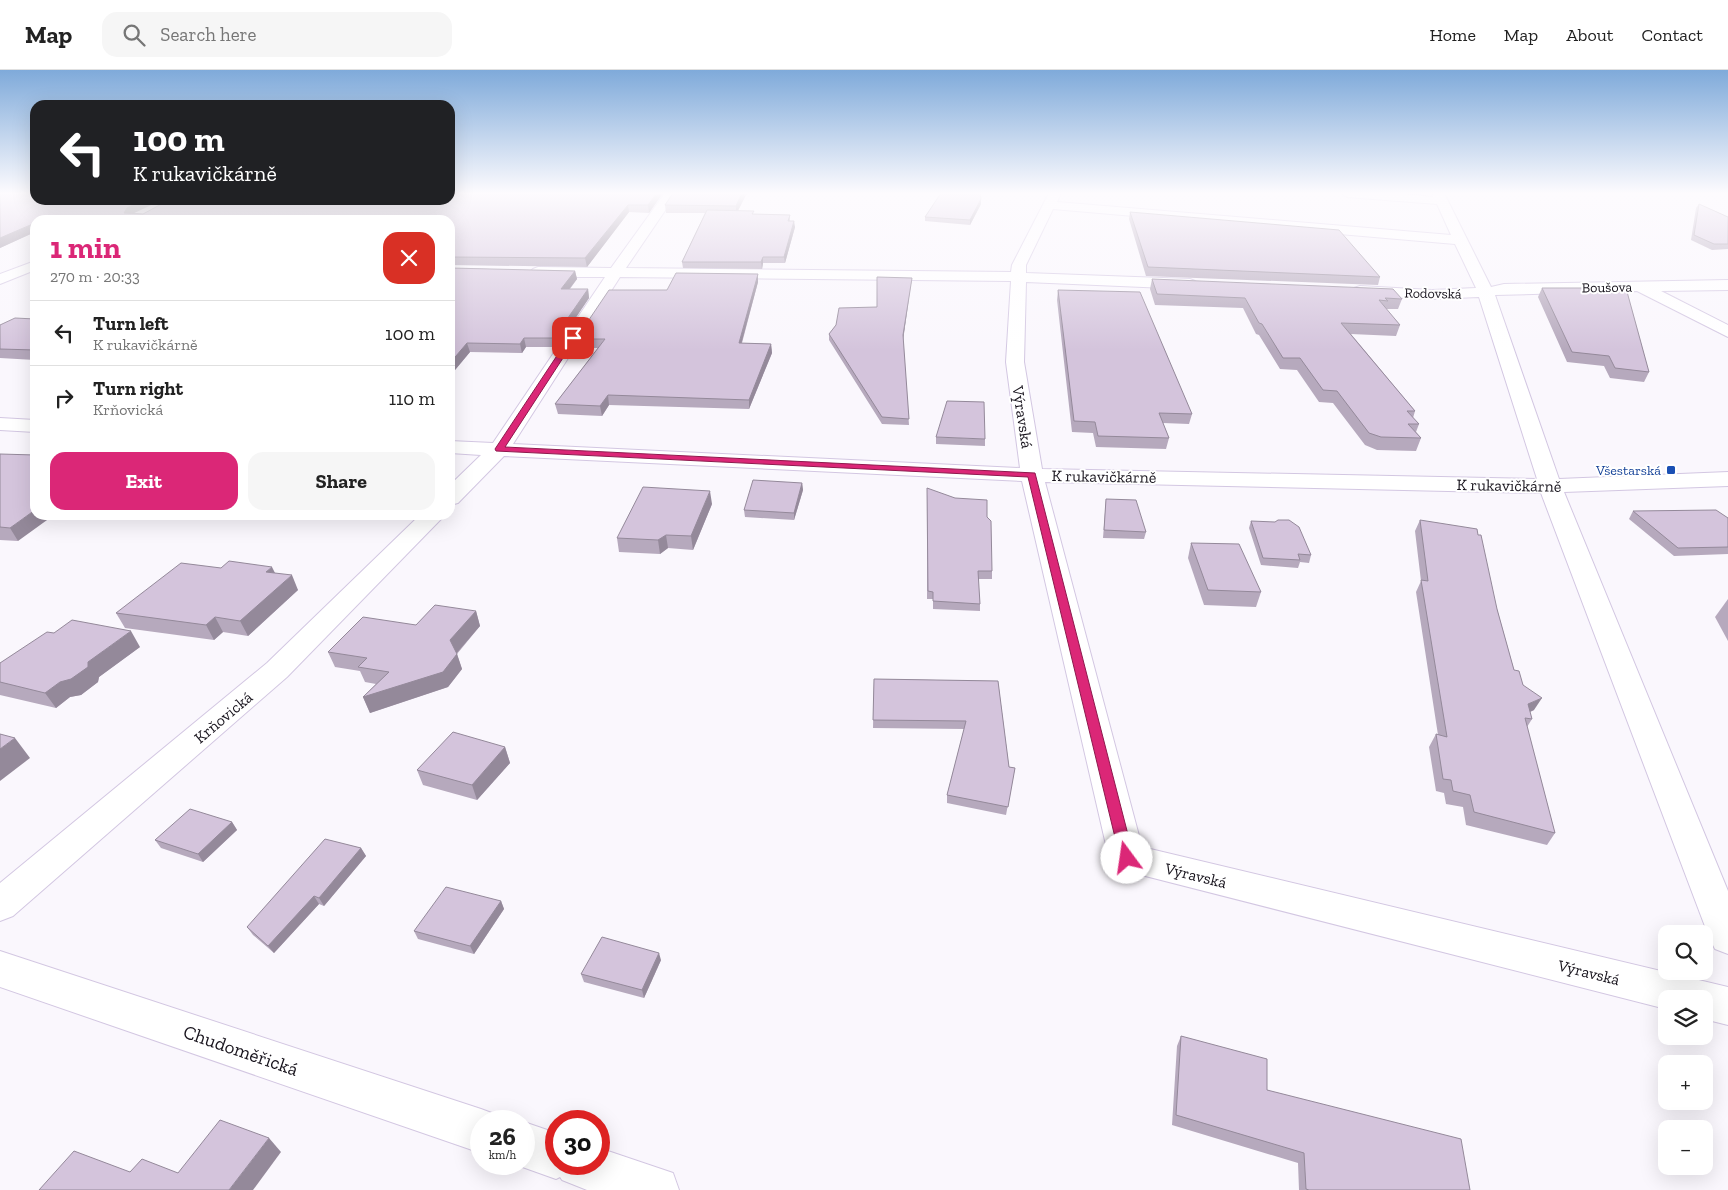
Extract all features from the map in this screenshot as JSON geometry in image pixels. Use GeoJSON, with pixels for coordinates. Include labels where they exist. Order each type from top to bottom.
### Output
{"type":"FeatureCollection","features":[{"type":"Feature","properties":{"kind":"street"},"geometry":{"type":"LineString","coordinates":[[455,493],[499,449],[635,245]]}},
{"type":"Feature","properties":{"kind":"street","name":"Výravská"},"geometry":{"type":"LineString","coordinates":[[1029,245],[1019,265],[1015,362],[1032,475],[1127,858],[1662,990]]}},
{"type":"Feature","properties":{"kind":"street"},"geometry":{"type":"LineString","coordinates":[[1463,245],[1486,293],[1550,486],[1728,937]]}},
{"type":"Feature","properties":{"kind":"street"},"geometry":{"type":"LineString","coordinates":[[9,259],[30,259]]}},
{"type":"Feature","properties":{"kind":"street"},"geometry":{"type":"LineString","coordinates":[[0,279],[30,268]]}},
{"type":"Feature","properties":{"kind":"street"},"geometry":{"type":"LineString","coordinates":[[528,272],[1019,277],[1206,285]]}},
{"type":"Feature","properties":{"kind":"street","name":"Boušova"},"geometry":{"type":"LineString","coordinates":[[1486,293],[1504,290],[1728,285]]}},
{"type":"Feature","properties":{"kind":"street"},"geometry":{"type":"LineString","coordinates":[[1641,286],[1728,332]]}},
{"type":"Feature","properties":{"kind":"street","name":"Rodovská"},"geometry":{"type":"LineString","coordinates":[[1345,291],[1443,295],[1486,293]]}},
{"type":"Feature","properties":{"kind":"street"},"geometry":{"type":"LineString","coordinates":[[0,424],[30,426]]}},
{"type":"Feature","properties":{"kind":"street","name":"K rukavičkárně"},"geometry":{"type":"LineString","coordinates":[[455,447],[1032,475],[1550,486],[1728,479]]}},
{"type":"Feature","properties":{"kind":"street","name":"Krňovická"},"geometry":{"type":"LineString","coordinates":[[0,905],[277,670],[428,520]]}},
{"type":"Feature","properties":{"kind":"street","name":"Chudoměřická"},"geometry":{"type":"LineString","coordinates":[[0,969],[470,1127]]}},
{"type":"Feature","properties":{"kind":"street"},"geometry":{"type":"LineString","coordinates":[[1713,1002],[1728,1006]]}},
{"type":"Feature","properties":{"kind":"street"},"geometry":{"type":"LineString","coordinates":[[610,1175],[656,1190]]}},
{"type":"Feature","properties":{"kind":"building"},"geometry":{"type":"Polygon","coordinates":[[[455,245],[595,245],[585,258],[455,257],[455,245]]]}},
{"type":"Feature","properties":{"kind":"building"},"geometry":{"type":"Polygon","coordinates":[[[690,245],[787,245],[784,257],[763,257],[761,262],[682,262],[690,245]]]}},
{"type":"Feature","properties":{"kind":"building"},"geometry":{"type":"Polygon","coordinates":[[[1141,245],[1352,245],[1380,277],[1148,267],[1141,245]]]}},
{"type":"Feature","properties":{"kind":"building"},"geometry":{"type":"Polygon","coordinates":[[[455,268],[575,271],[561,289],[588,289],[554,338],[524,338],[520,344],[467,343],[455,357],[455,268]]]}},
{"type":"Feature","properties":{"kind":"building"},"geometry":{"type":"Polygon","coordinates":[[[676,273],[758,274],[739,343],[771,344],[749,400],[608,395],[600,406],[555,404],[605,339],[576,339],[609,290],[667,290],[676,273]]]}},
{"type":"Feature","properties":{"kind":"building"},"geometry":{"type":"Polygon","coordinates":[[[877,277],[912,278],[903,335],[909,419],[882,417],[829,334],[836,325],[839,308],[877,307],[877,277]]]}},
{"type":"Feature","properties":{"kind":"building"},"geometry":{"type":"Polygon","coordinates":[[[1152,279],[1393,289],[1402,299],[1385,298],[1388,301],[1379,300],[1400,325],[1341,323],[1415,411],[1407,411],[1419,424],[1408,424],[1421,438],[1381,437],[1369,433],[1337,391],[1323,390],[1300,358],[1283,358],[1262,324],[1259,323],[1245,298],[1157,294],[1152,279]]]}},
{"type":"Feature","properties":{"kind":"building"},"geometry":{"type":"Polygon","coordinates":[[[1542,288],[1626,288],[1649,372],[1615,368],[1609,356],[1572,352],[1542,288]]]}},
{"type":"Feature","properties":{"kind":"building"},"geometry":{"type":"Polygon","coordinates":[[[1058,290],[1140,292],[1192,414],[1159,413],[1169,438],[1098,436],[1095,422],[1074,421],[1058,290]]]}},
{"type":"Feature","properties":{"kind":"building"},"geometry":{"type":"Polygon","coordinates":[[[15,318],[30,319],[30,350],[0,349],[0,325],[15,318]]]}},
{"type":"Feature","properties":{"kind":"building"},"geometry":{"type":"Polygon","coordinates":[[[947,401],[984,402],[985,439],[936,437],[947,401]]]}},
{"type":"Feature","properties":{"kind":"building"},"geometry":{"type":"Polygon","coordinates":[[[0,454],[30,455],[30,514],[10,528],[0,527],[0,454]]]}},
{"type":"Feature","properties":{"kind":"building"},"geometry":{"type":"Polygon","coordinates":[[[753,480],[802,483],[794,513],[744,510],[753,480]]]}},
{"type":"Feature","properties":{"kind":"building"},"geometry":{"type":"Polygon","coordinates":[[[643,487],[710,491],[691,536],[666,535],[658,540],[617,538],[643,487]]]}},
{"type":"Feature","properties":{"kind":"building"},"geometry":{"type":"Polygon","coordinates":[[[927,488],[955,498],[987,500],[987,517],[991,521],[992,571],[978,571],[980,604],[933,601],[933,592],[928,591],[927,488]]]}},
{"type":"Feature","properties":{"kind":"building"},"geometry":{"type":"Polygon","coordinates":[[[1106,499],[1136,500],[1146,532],[1104,530],[1106,499]]]}},
{"type":"Feature","properties":{"kind":"building"},"geometry":{"type":"Polygon","coordinates":[[[1716,510],[1728,518],[1728,547],[1678,548],[1633,511],[1716,510]]]}},
{"type":"Feature","properties":{"kind":"building"},"geometry":{"type":"Polygon","coordinates":[[[1278,520],[1289,520],[1299,527],[1311,555],[1298,554],[1300,560],[1263,558],[1251,521],[1275,522],[1278,520]]]}},
{"type":"Feature","properties":{"kind":"building"},"geometry":{"type":"Polygon","coordinates":[[[1420,520],[1477,529],[1478,535],[1481,535],[1497,609],[1514,670],[1519,671],[1523,685],[1542,698],[1528,704],[1532,719],[1525,718],[1555,833],[1474,812],[1470,795],[1453,791],[1451,780],[1443,779],[1436,734],[1447,737],[1421,580],[1428,581],[1420,520]]]}},
{"type":"Feature","properties":{"kind":"building"},"geometry":{"type":"Polygon","coordinates":[[[1191,543],[1239,544],[1261,592],[1208,590],[1191,543]]]}},
{"type":"Feature","properties":{"kind":"building"},"geometry":{"type":"Polygon","coordinates":[[[229,561],[272,567],[266,572],[292,575],[240,621],[215,617],[206,625],[116,613],[181,563],[221,568],[229,561]]]}},
{"type":"Feature","properties":{"kind":"building"},"geometry":{"type":"Polygon","coordinates":[[[435,605],[476,611],[450,640],[457,654],[443,672],[363,697],[389,672],[358,667],[367,658],[328,652],[363,617],[416,625],[435,605]]]}},
{"type":"Feature","properties":{"kind":"building"},"geometry":{"type":"Polygon","coordinates":[[[72,620],[131,631],[88,662],[88,667],[71,679],[60,682],[45,693],[0,682],[0,663],[47,632],[54,633],[72,620]]]}},
{"type":"Feature","properties":{"kind":"building"},"geometry":{"type":"Polygon","coordinates":[[[874,679],[998,681],[1009,767],[1015,768],[1008,807],[947,795],[966,721],[873,720],[874,679]]]}},
{"type":"Feature","properties":{"kind":"building"},"geometry":{"type":"Polygon","coordinates":[[[453,732],[505,747],[472,785],[417,770],[453,732]]]}},
{"type":"Feature","properties":{"kind":"building"},"geometry":{"type":"Polygon","coordinates":[[[0,734],[15,738],[0,749],[0,734]]]}},
{"type":"Feature","properties":{"kind":"building"},"geometry":{"type":"Polygon","coordinates":[[[190,809],[232,822],[198,854],[155,840],[190,809]]]}},
{"type":"Feature","properties":{"kind":"building"},"geometry":{"type":"Polygon","coordinates":[[[325,839],[361,848],[319,898],[314,896],[268,946],[247,927],[325,839]]]}},
{"type":"Feature","properties":{"kind":"building"},"geometry":{"type":"Polygon","coordinates":[[[446,887],[501,901],[470,946],[414,931],[446,887]]]}},
{"type":"Feature","properties":{"kind":"building"},"geometry":{"type":"Polygon","coordinates":[[[602,937],[659,953],[642,990],[581,974],[602,937]]]}},
{"type":"Feature","properties":{"kind":"building"},"geometry":{"type":"Polygon","coordinates":[[[1181,1036],[1267,1059],[1267,1090],[1461,1139],[1470,1190],[1306,1189],[1304,1153],[1176,1115],[1181,1036]]]}},
{"type":"Feature","properties":{"kind":"building"},"geometry":{"type":"Polygon","coordinates":[[[220,1120],[269,1138],[229,1190],[39,1190],[74,1151],[130,1172],[142,1159],[178,1173],[220,1120]]]}},
{"type":"Feature","properties":{"kind":"place","name":"Všestarská"},"geometry":{"type":"Point","coordinates":[1671,470]}},
{"type":"Feature","properties":{"kind":"route"},"geometry":{"type":"LineString","coordinates":[[573,338],[499,449],[1032,475],[1127,858]]}}]}
